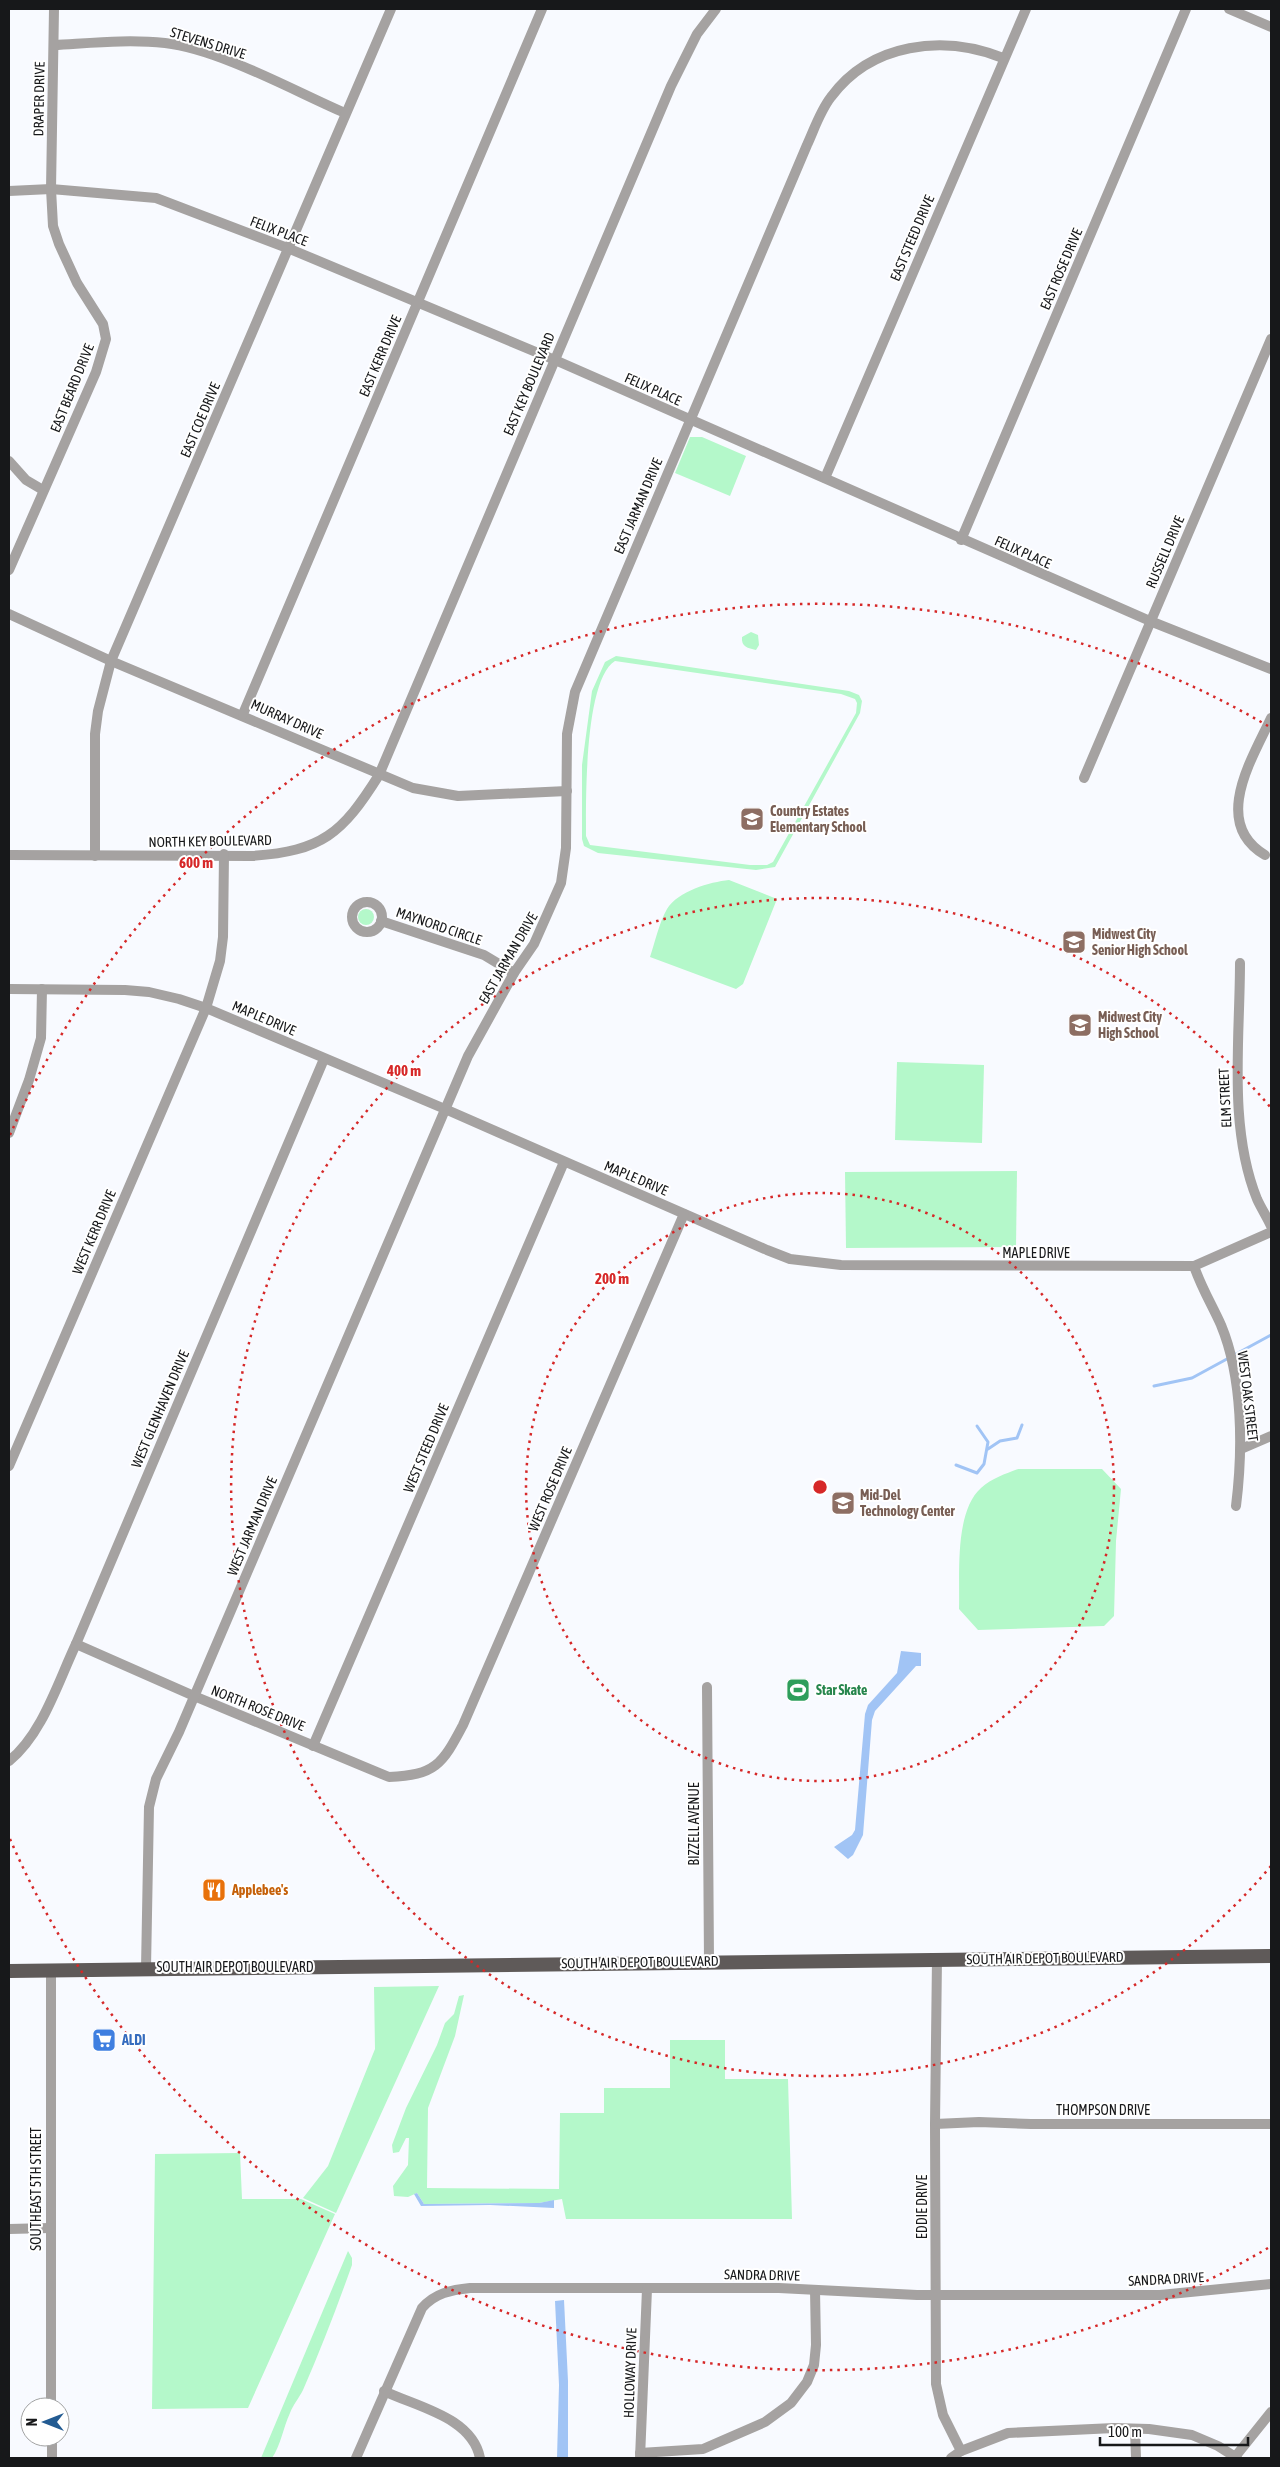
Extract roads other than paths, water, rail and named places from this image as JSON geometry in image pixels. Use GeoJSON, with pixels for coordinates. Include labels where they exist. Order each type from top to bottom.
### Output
{"type":"FeatureCollection","features":[{"type":"Feature","properties":{"kind":"main road","name":"SOUTH AIR DEPOT BOULEVARD"},"geometry":{"type":"LineString","coordinates":[[9,1971],[937,1958],[1271,1956]]}},
{"type":"Feature","properties":{"kind":"street","name":"DRAPER DRIVE"},"geometry":{"type":"LineString","coordinates":[[51,189],[54,9]]}},
{"type":"Feature","properties":{"kind":"street","name":"EAST COE DRIVE"},"geometry":{"type":"LineString","coordinates":[[95,856],[95,734],[98,711],[111,661],[290,249],[345,114],[391,9]]}},
{"type":"Feature","properties":{"kind":"street","name":"EAST KERR DRIVE"},"geometry":{"type":"LineString","coordinates":[[243,714],[542,9]]}},
{"type":"Feature","properties":{"kind":"street","name":"EAST KEY BOULEVARD"},"geometry":{"type":"LineString","coordinates":[[379,775],[671,86],[697,34],[716,9]]}},
{"type":"Feature","properties":{"kind":"street","name":"EAST STEED DRIVE"},"geometry":{"type":"LineString","coordinates":[[825,478],[1003,58],[1026,9]]}},
{"type":"Feature","properties":{"kind":"street","name":"EAST ROSE DRIVE"},"geometry":{"type":"LineString","coordinates":[[961,540],[1186,9]]}},
{"type":"Feature","properties":{"kind":"street"},"geometry":{"type":"LineString","coordinates":[[1229,9],[1271,27]]}},
{"type":"Feature","properties":{"kind":"street","name":"STEVENS DRIVE"},"geometry":{"type":"LineString","coordinates":[[54,45],[103,42],[166,43],[232,63],[345,114]]}},
{"type":"Feature","properties":{"kind":"street","name":"EAST JARMAN DRIVE"},"geometry":{"type":"LineString","coordinates":[[445,1109],[468,1056],[514,973],[534,944],[561,883],[566,848],[567,734],[575,692],[807,145],[830,98],[847,79],[872,62],[898,49],[926,45],[952,45],[1003,58]]}},
{"type":"Feature","properties":{"kind":"street","name":"FELIX PLACE"},"geometry":{"type":"LineString","coordinates":[[9,192],[51,189],[156,198],[290,249],[554,360],[689,421],[825,478],[961,540],[1150,621],[1271,669]]}},
{"type":"Feature","properties":{"kind":"street","name":"EAST BEARD DRIVE"},"geometry":{"type":"LineString","coordinates":[[9,570],[96,372],[106,340],[103,324],[77,283],[59,244],[53,226],[51,189]]}},
{"type":"Feature","properties":{"kind":"street","name":"RUSSELL DRIVE"},"geometry":{"type":"LineString","coordinates":[[1084,778],[1271,339]]}},
{"type":"Feature","properties":{"kind":"street"},"geometry":{"type":"LineString","coordinates":[[9,461],[26,480],[43,490]]}},
{"type":"Feature","properties":{"kind":"street","name":"MURRAY DRIVE"},"geometry":{"type":"LineString","coordinates":[[9,614],[111,661],[243,714],[379,775],[413,788],[458,796],[567,791]]}},
{"type":"Feature","properties":{"kind":"street"},"geometry":{"type":"LineString","coordinates":[[1265,855],[1255,849],[1243,835],[1238,807],[1244,777],[1271,718]]}},
{"type":"Feature","properties":{"kind":"street","name":"NORTH KEY BOULEVARD"},"geometry":{"type":"LineString","coordinates":[[9,855],[95,856],[284,853],[306,848],[332,835],[364,799],[379,775]]}},
{"type":"Feature","properties":{"kind":"street"},"geometry":{"type":"LineString","coordinates":[[206,1008],[220,961],[223,937],[224,854]]}},
{"type":"Feature","properties":{"kind":"street","name":"MAYNORD CIRCLE"},"geometry":{"type":"LineString","coordinates":[[381,921],[484,956],[514,973]]}},
{"type":"Feature","properties":{"kind":"street","name":"ELM STREET"},"geometry":{"type":"LineString","coordinates":[[1240,963],[1238,1064],[1241,1136],[1257,1199],[1271,1226]]}},
{"type":"Feature","properties":{"kind":"street","name":"MAPLE DRIVE"},"geometry":{"type":"LineString","coordinates":[[9,989],[149,992],[206,1008],[445,1109],[790,1259],[822,1264],[1194,1266],[1271,1232]]}},
{"type":"Feature","properties":{"kind":"street"},"geometry":{"type":"LineString","coordinates":[[9,1133],[29,1080],[41,1038],[42,989]]}},
{"type":"Feature","properties":{"kind":"street","name":"WEST KERR DRIVE"},"geometry":{"type":"LineString","coordinates":[[9,1466],[206,1008]]}},
{"type":"Feature","properties":{"kind":"street","name":"WEST GLENHAVEN DRIVE"},"geometry":{"type":"LineString","coordinates":[[9,1761],[22,1750],[34,1734],[76,1644],[324,1059]]}},
{"type":"Feature","properties":{"kind":"street","name":"WEST JARMAN DRIVE"},"geometry":{"type":"LineString","coordinates":[[146,1968],[149,1807],[156,1779],[194,1696],[445,1109]]}},
{"type":"Feature","properties":{"kind":"street","name":"WEST STEED DRIVE"},"geometry":{"type":"LineString","coordinates":[[313,1746],[564,1162]]}},
{"type":"Feature","properties":{"kind":"street","name":"WEST ROSE DRIVE"},"geometry":{"type":"LineString","coordinates":[[432,1769],[448,1754],[463,1725],[684,1214]]}},
{"type":"Feature","properties":{"kind":"street","name":"WEST OAK STREET"},"geometry":{"type":"LineString","coordinates":[[1194,1266],[1201,1288],[1220,1325],[1228,1346],[1233,1369],[1241,1449],[1236,1506]]}},
{"type":"Feature","properties":{"kind":"street"},"geometry":{"type":"LineString","coordinates":[[1241,1449],[1258,1444],[1271,1436]]}},
{"type":"Feature","properties":{"kind":"street","name":"NORTH ROSE DRIVE"},"geometry":{"type":"LineString","coordinates":[[76,1644],[194,1696],[389,1777],[414,1776],[432,1769]]}},
{"type":"Feature","properties":{"kind":"street","name":"BIZZELL AVENUE"},"geometry":{"type":"LineString","coordinates":[[707,1687],[709,1961]]}},
{"type":"Feature","properties":{"kind":"street","name":"EDDIE DRIVE"},"geometry":{"type":"LineString","coordinates":[[937,1958],[935,2124],[936,2384],[943,2415],[961,2451]]}},
{"type":"Feature","properties":{"kind":"street","name":"SOUTHEAST 5TH STREET"},"geometry":{"type":"LineString","coordinates":[[51,1970],[51,2397]]}},
{"type":"Feature","properties":{"kind":"street","name":"THOMPSON DRIVE"},"geometry":{"type":"LineString","coordinates":[[935,2124],[979,2122],[1031,2124],[1271,2124]]}},
{"type":"Feature","properties":{"kind":"street"},"geometry":{"type":"LineString","coordinates":[[9,2229],[50,2228]]}},
{"type":"Feature","properties":{"kind":"street","name":"SANDRA DRIVE"},"geometry":{"type":"LineString","coordinates":[[356,2458],[422,2308],[431,2297],[451,2290],[470,2288],[780,2288],[936,2295],[1160,2295],[1271,2284]]}},
{"type":"Feature","properties":{"kind":"street","name":"HOLLOWAY DRIVE"},"geometry":{"type":"LineString","coordinates":[[640,2456],[647,2289]]}},
{"type":"Feature","properties":{"kind":"street"},"geometry":{"type":"LineString","coordinates":[[640,2456],[703,2449],[765,2422],[791,2403],[807,2382],[814,2365],[816,2345],[815,2290]]}},
{"type":"Feature","properties":{"kind":"street"},"geometry":{"type":"LineString","coordinates":[[384,2391],[447,2418],[463,2429],[479,2451],[480,2458]]}},
{"type":"Feature","properties":{"kind":"street"},"geometry":{"type":"LineString","coordinates":[[951,2458],[961,2451],[1008,2433],[1063,2429],[1135,2429],[1192,2435],[1236,2457],[1271,2412]]}},
{"type":"Feature","properties":{"kind":"street"},"geometry":{"type":"LineString","coordinates":[[1135,2429],[1136,2458]]}},
{"type":"Feature","properties":{"kind":"water"},"geometry":{"type":"Polygon","coordinates":[[[901,1651],[921,1653],[921,1666],[916,1666],[875,1711],[872,1720],[863,1835],[853,1855],[848,1859],[834,1847],[852,1835],[855,1830],[865,1714],[868,1705],[897,1673],[901,1651]]]}},
{"type":"Feature","properties":{"kind":"water"},"geometry":{"type":"Polygon","coordinates":[[[417,2193],[424,2204],[539,2203],[554,2200],[554,2208],[490,2205],[421,2206],[414,2194],[417,2193]]]}},
{"type":"Feature","properties":{"kind":"water"},"geometry":{"type":"Polygon","coordinates":[[[564,2300],[568,2381],[568,2458],[557,2458],[559,2385],[555,2301],[564,2300]]]}},
{"type":"Feature","properties":{"kind":"waterway"},"geometry":{"type":"LineString","coordinates":[[1154,1386],[1192,1378],[1271,1335]]}},
{"type":"Feature","properties":{"kind":"waterway"},"geometry":{"type":"LineString","coordinates":[[988,1449],[1000,1441],[1017,1438],[1022,1425]]}},
{"type":"Feature","properties":{"kind":"waterway"},"geometry":{"type":"LineString","coordinates":[[956,1465],[977,1473],[984,1464],[988,1442],[977,1426]]}},
{"type":"Feature","properties":{"kind":"place","name":"Country Estates Elementary School"},"geometry":{"type":"Point","coordinates":[752,819]}},
{"type":"Feature","properties":{"kind":"place","name":"Midwest City Senior High School"},"geometry":{"type":"Point","coordinates":[1074,942]}},
{"type":"Feature","properties":{"kind":"place","name":"Midwest City High School"},"geometry":{"type":"Point","coordinates":[1080,1025]}},
{"type":"Feature","properties":{"kind":"place","name":"Mid-Del Technology Center"},"geometry":{"type":"Point","coordinates":[843,1503]}},
{"type":"Feature","properties":{"kind":"place","name":"Star Skate"},"geometry":{"type":"Point","coordinates":[798,1690]}},
{"type":"Feature","properties":{"kind":"place","name":"Applebee's"},"geometry":{"type":"Point","coordinates":[214,1890]}},
{"type":"Feature","properties":{"kind":"place","name":"ALDI"},"geometry":{"type":"Point","coordinates":[104,2040]}}]}
